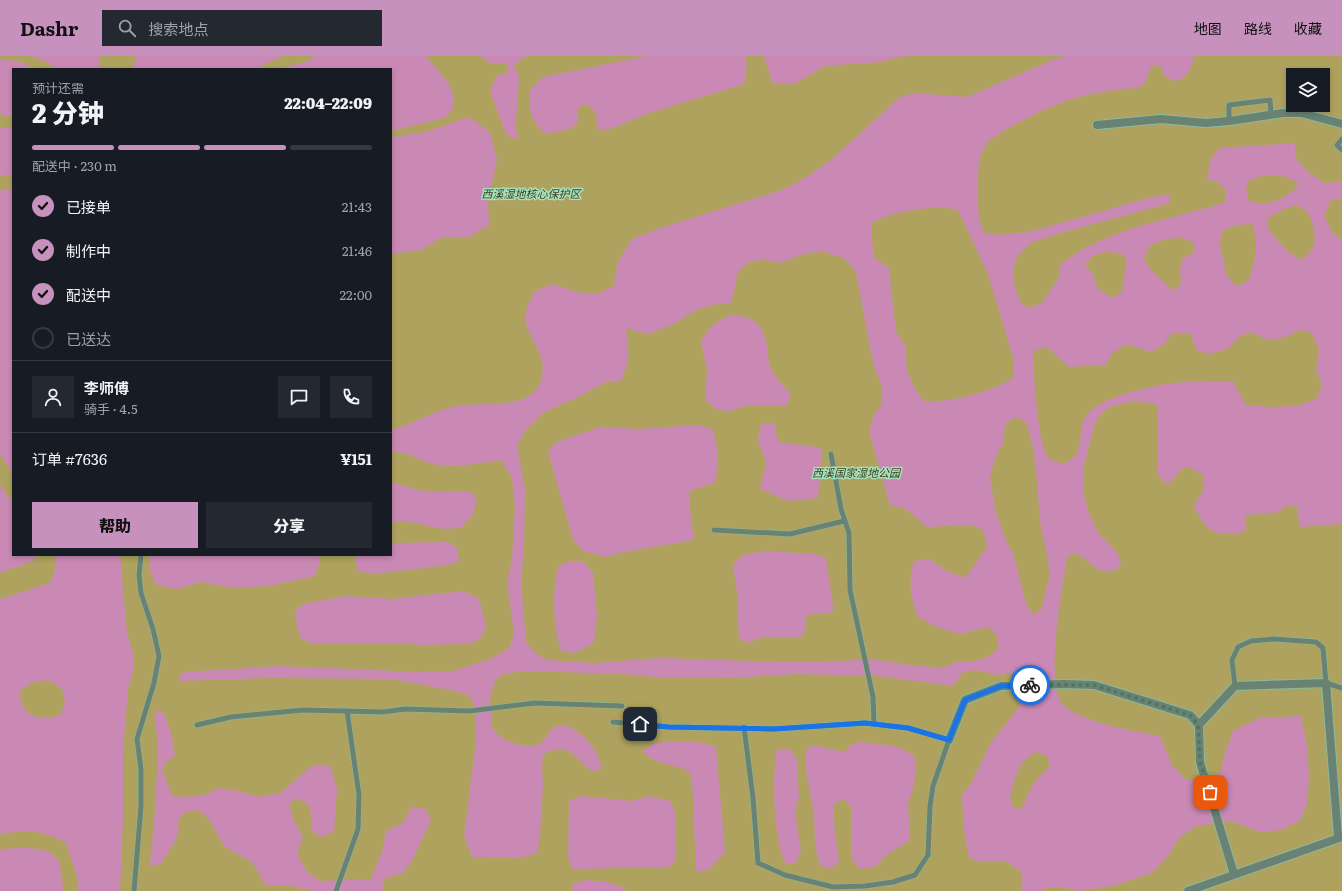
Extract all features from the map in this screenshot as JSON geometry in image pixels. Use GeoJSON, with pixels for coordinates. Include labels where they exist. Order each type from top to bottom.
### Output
{"type":"FeatureCollection","features":[{"type":"Feature","properties":{"kind":"street"},"geometry":{"type":"LineString","coordinates":[[1098,125],[1161,119],[1206,123],[1271,114],[1302,114],[1342,124]]}},
{"type":"Feature","properties":{"kind":"street"},"geometry":{"type":"LineString","coordinates":[[949,740],[965,700],[1001,686],[1065,684],[1094,685],[1174,708],[1190,715],[1198,725],[1200,762],[1224,835],[1234,874]]}},
{"type":"Feature","properties":{"kind":"street"},"geometry":{"type":"LineString","coordinates":[[1188,891],[1340,837],[1326,684],[1235,686],[1198,725]]}},
{"type":"Feature","properties":{"kind":"lane"},"geometry":{"type":"LineString","coordinates":[[1229,121],[1228,105],[1270,100],[1271,114]]}},
{"type":"Feature","properties":{"kind":"lane"},"geometry":{"type":"LineString","coordinates":[[1342,139],[1336,145],[1342,150]]}},
{"type":"Feature","properties":{"kind":"lane"},"geometry":{"type":"LineString","coordinates":[[831,454],[841,509],[848,533],[850,590],[873,697],[874,724]]}},
{"type":"Feature","properties":{"kind":"lane"},"geometry":{"type":"LineString","coordinates":[[714,530],[790,534],[844,521]]}},
{"type":"Feature","properties":{"kind":"lane"},"geometry":{"type":"LineString","coordinates":[[134,891],[141,806],[141,769],[137,739],[154,683],[159,656],[153,629],[141,593],[139,575],[140,556]]}},
{"type":"Feature","properties":{"kind":"lane"},"geometry":{"type":"LineString","coordinates":[[1235,686],[1232,660],[1238,647],[1251,641],[1274,639],[1316,642],[1323,648],[1326,684],[1342,688]]}},
{"type":"Feature","properties":{"kind":"lane"},"geometry":{"type":"LineString","coordinates":[[197,725],[231,717],[303,710],[383,712],[405,709],[469,711],[535,703],[622,706]]}},
{"type":"Feature","properties":{"kind":"lane"},"geometry":{"type":"LineString","coordinates":[[336,891],[358,829],[360,795],[347,711]]}},
{"type":"Feature","properties":{"kind":"lane"},"geometry":{"type":"LineString","coordinates":[[613,722],[668,727],[744,727],[774,729],[817,725],[874,724],[908,728],[949,740],[933,786],[930,806],[928,855],[915,875],[893,882],[865,886],[833,887],[785,875],[758,862],[753,798],[744,727]]}},
{"type":"Feature","properties":{"kind":"green space","name":"西溪国家湿地公园"},"geometry":{"type":"Polygon","coordinates":[[[0,56],[1342,56],[1342,891],[0,891],[0,56]]]}},
{"type":"Feature","properties":{"kind":"shaded area"},"geometry":{"type":"Polygon","coordinates":[[[31,56],[100,56],[99,68],[55,68],[44,61],[31,56]]]}},
{"type":"Feature","properties":{"kind":"shaded area"},"geometry":{"type":"Polygon","coordinates":[[[136,56],[283,56],[256,68],[133,68],[136,56]]]}},
{"type":"Feature","properties":{"kind":"shaded area"},"geometry":{"type":"Polygon","coordinates":[[[315,56],[426,56],[449,84],[454,98],[452,110],[445,118],[392,131],[392,68],[281,68],[306,62],[315,56]]]}},
{"type":"Feature","properties":{"kind":"shaded area"},"geometry":{"type":"Polygon","coordinates":[[[480,56],[528,56],[522,58],[514,66],[519,77],[516,122],[517,140],[506,134],[490,91],[496,77],[508,72],[507,63],[492,64],[480,56]]]}},
{"type":"Feature","properties":{"kind":"shaded area"},"geometry":{"type":"Polygon","coordinates":[[[647,56],[745,56],[747,64],[744,84],[646,114],[611,129],[597,129],[596,113],[587,104],[578,108],[578,122],[570,129],[546,134],[534,119],[529,104],[529,90],[543,77],[647,56]]]}},
{"type":"Feature","properties":{"kind":"shaded area"},"geometry":{"type":"Polygon","coordinates":[[[764,56],[905,56],[880,62],[825,66],[794,84],[773,84],[764,56]]]}},
{"type":"Feature","properties":{"kind":"shaded area"},"geometry":{"type":"Polygon","coordinates":[[[1065,56],[1194,56],[1189,72],[1180,79],[1175,81],[1165,77],[1160,65],[1151,67],[1145,83],[1140,87],[1096,93],[1063,102],[1012,126],[991,139],[986,145],[981,155],[978,178],[978,212],[982,229],[985,233],[1004,235],[1033,231],[1142,200],[1169,194],[1170,203],[1030,243],[1015,259],[1013,280],[1020,301],[1028,308],[1042,303],[1059,277],[1060,265],[1087,247],[1134,228],[1225,202],[1225,189],[1217,181],[1207,180],[1211,158],[1220,148],[1295,143],[1295,157],[1306,170],[1324,183],[1342,182],[1342,198],[1331,200],[1324,216],[1333,234],[1342,240],[1342,524],[1300,527],[1297,506],[1282,507],[1282,512],[1246,515],[1246,531],[1226,534],[1215,532],[1205,525],[1194,505],[1203,491],[1203,475],[1190,467],[1183,468],[1169,483],[1165,483],[1158,475],[1158,409],[1156,404],[1134,401],[1112,406],[1103,412],[1095,422],[1084,466],[1083,490],[1088,511],[1098,533],[1116,551],[1121,561],[1117,570],[1108,571],[1096,568],[1079,555],[1073,553],[1067,557],[1056,635],[1055,679],[1058,696],[1064,706],[1073,712],[1096,722],[1160,736],[1172,765],[1185,779],[1206,780],[1221,772],[1225,753],[1233,731],[1259,718],[1301,716],[1308,751],[1309,782],[1307,804],[1300,820],[1282,830],[1260,832],[1231,821],[1197,826],[1179,838],[1169,855],[1152,873],[1113,886],[1078,891],[1060,887],[1045,888],[1042,891],[1022,891],[1022,873],[1006,861],[978,862],[969,857],[964,830],[962,795],[971,784],[990,744],[1020,706],[1021,691],[1013,673],[995,675],[977,670],[963,672],[953,686],[878,676],[797,674],[730,678],[655,677],[625,674],[523,671],[503,674],[495,681],[490,697],[492,727],[501,737],[510,742],[533,746],[541,743],[551,730],[557,726],[567,726],[581,734],[588,741],[598,756],[601,764],[601,770],[591,771],[575,756],[565,750],[553,750],[545,753],[542,765],[542,810],[537,853],[519,858],[472,857],[464,836],[476,741],[476,711],[470,696],[455,691],[392,679],[270,678],[178,681],[183,672],[279,666],[420,672],[453,671],[490,659],[509,648],[514,634],[507,584],[512,558],[515,506],[512,478],[501,460],[450,466],[433,464],[403,453],[392,452],[392,430],[449,408],[468,405],[507,403],[530,395],[538,387],[543,371],[541,358],[526,324],[526,311],[535,291],[553,284],[576,292],[597,294],[614,286],[618,262],[632,239],[660,228],[782,190],[805,178],[832,159],[900,97],[914,93],[967,97],[1065,56]],[[1266,175],[1249,180],[1246,189],[1248,200],[1255,203],[1269,203],[1275,201],[1288,195],[1299,185],[1284,177],[1275,175],[1266,175]],[[1297,205],[1284,209],[1268,218],[1267,228],[1286,250],[1301,260],[1312,250],[1314,245],[1315,239],[1309,213],[1297,205]],[[942,207],[897,213],[872,223],[874,258],[889,268],[896,332],[905,345],[907,371],[924,402],[935,402],[970,396],[993,388],[1013,378],[1014,361],[988,274],[958,210],[942,207]],[[1252,224],[1237,225],[1222,231],[1220,243],[1226,275],[1237,286],[1248,281],[1251,274],[1256,253],[1256,238],[1252,224]],[[1183,238],[1166,239],[1150,245],[1144,258],[1153,272],[1173,291],[1181,283],[1180,269],[1183,258],[1193,253],[1195,244],[1183,238]],[[824,252],[807,253],[780,263],[765,260],[750,261],[738,272],[731,303],[711,305],[696,310],[676,323],[648,334],[626,329],[628,362],[620,382],[606,382],[543,413],[525,431],[517,446],[525,489],[524,549],[521,581],[526,642],[534,652],[547,660],[596,663],[660,658],[776,662],[824,662],[872,659],[943,668],[958,661],[975,661],[990,656],[999,646],[996,634],[988,627],[961,634],[939,628],[918,617],[913,603],[911,589],[911,576],[914,561],[929,559],[949,572],[965,578],[987,548],[984,531],[971,525],[927,527],[906,509],[890,505],[869,431],[874,415],[882,404],[882,387],[873,363],[856,272],[844,258],[824,252]],[[1107,252],[1092,256],[1085,266],[1093,274],[1097,288],[1112,298],[1122,293],[1127,259],[1120,253],[1107,252]],[[1300,330],[1287,336],[1275,339],[1264,338],[1250,332],[1239,337],[1228,349],[1208,354],[1196,350],[1191,333],[1171,334],[1164,344],[1151,352],[1127,344],[1112,353],[1106,365],[1069,367],[1047,347],[1033,351],[1039,425],[1045,452],[1050,459],[1063,464],[1070,460],[1079,449],[1083,422],[1091,410],[1113,398],[1153,386],[1182,382],[1233,382],[1246,405],[1269,407],[1298,406],[1317,398],[1322,384],[1316,370],[1319,350],[1312,333],[1300,330]],[[1016,417],[1005,424],[1003,442],[995,459],[990,478],[995,509],[1006,541],[1013,553],[1026,603],[1033,615],[1042,608],[1049,572],[1048,558],[1040,520],[1034,458],[1030,434],[1026,422],[1016,417]],[[1037,752],[1025,760],[1015,778],[1010,799],[1016,810],[1024,806],[1028,794],[1034,784],[1050,766],[1047,756],[1037,752]]]}},
{"type":"Feature","properties":{"kind":"shaded area"},"geometry":{"type":"Polygon","coordinates":[[[0,59],[20,62],[34,68],[12,68],[12,117],[0,114],[0,59]]]}},
{"type":"Feature","properties":{"kind":"shaded area"},"geometry":{"type":"Polygon","coordinates":[[[469,117],[490,132],[497,159],[488,203],[489,225],[468,238],[442,237],[422,250],[392,254],[392,137],[426,132],[469,117]]]}},
{"type":"Feature","properties":{"kind":"shaded area"},"geometry":{"type":"Polygon","coordinates":[[[0,127],[12,128],[12,175],[0,176],[0,127]]]}},
{"type":"Feature","properties":{"kind":"shaded area"},"geometry":{"type":"Polygon","coordinates":[[[0,190],[12,190],[12,472],[0,454],[0,190]]]}},
{"type":"Feature","properties":{"kind":"shaded area"},"geometry":{"type":"Polygon","coordinates":[[[731,315],[751,319],[760,326],[767,346],[770,367],[777,378],[791,394],[787,406],[745,406],[729,411],[718,410],[705,400],[707,371],[701,342],[713,325],[731,315]]]}},
{"type":"Feature","properties":{"kind":"shaded area"},"geometry":{"type":"Polygon","coordinates":[[[774,423],[778,442],[811,446],[822,449],[818,498],[788,501],[760,489],[766,463],[758,440],[761,424],[774,423]]]}},
{"type":"Feature","properties":{"kind":"shaded area"},"geometry":{"type":"Polygon","coordinates":[[[697,425],[711,428],[716,441],[717,461],[716,482],[690,491],[690,508],[694,540],[619,553],[607,557],[583,551],[573,540],[548,451],[557,442],[600,427],[640,429],[697,425]]]}},
{"type":"Feature","properties":{"kind":"shaded area"},"geometry":{"type":"Polygon","coordinates":[[[395,483],[431,492],[471,492],[477,500],[473,514],[461,528],[444,529],[405,521],[392,522],[392,484],[395,483]]]}},
{"type":"Feature","properties":{"kind":"shaded area"},"geometry":{"type":"Polygon","coordinates":[[[0,485],[12,502],[12,556],[36,556],[33,561],[0,573],[0,485]]]}},
{"type":"Feature","properties":{"kind":"shaded area"},"geometry":{"type":"Polygon","coordinates":[[[447,542],[457,548],[459,561],[448,565],[374,574],[358,571],[355,561],[357,556],[392,556],[392,543],[447,542]]]}},
{"type":"Feature","properties":{"kind":"shaded area"},"geometry":{"type":"Polygon","coordinates":[[[762,551],[817,554],[826,559],[834,612],[806,615],[806,627],[801,637],[761,637],[748,643],[739,639],[737,593],[733,564],[743,555],[762,551]]]}},
{"type":"Feature","properties":{"kind":"shaded area"},"geometry":{"type":"Polygon","coordinates":[[[56,556],[120,556],[127,633],[134,655],[134,669],[128,688],[123,752],[123,818],[120,891],[77,891],[77,877],[66,843],[57,838],[42,833],[26,831],[0,834],[0,599],[50,583],[55,571],[56,556]],[[48,680],[33,682],[20,691],[23,706],[27,711],[39,717],[46,718],[61,714],[65,702],[62,688],[48,680]]]}},
{"type":"Feature","properties":{"kind":"shaded area"},"geometry":{"type":"Polygon","coordinates":[[[149,556],[318,556],[320,561],[315,576],[269,586],[233,588],[202,582],[176,589],[155,584],[149,567],[149,556]]]}},
{"type":"Feature","properties":{"kind":"shaded area"},"geometry":{"type":"Polygon","coordinates":[[[569,561],[583,561],[593,573],[597,614],[594,643],[575,653],[561,651],[556,631],[554,609],[558,567],[569,561]]]}},
{"type":"Feature","properties":{"kind":"shaded area"},"geometry":{"type":"Polygon","coordinates":[[[464,591],[479,599],[486,626],[481,638],[470,644],[314,644],[301,639],[297,627],[295,611],[303,604],[347,596],[391,599],[464,591]]]}},
{"type":"Feature","properties":{"kind":"shaded area"},"geometry":{"type":"Polygon","coordinates":[[[155,710],[164,713],[172,736],[175,756],[167,761],[162,770],[172,796],[186,797],[205,795],[219,788],[239,791],[258,797],[280,793],[313,765],[330,766],[337,788],[334,832],[321,837],[312,831],[310,806],[297,798],[289,805],[294,822],[303,837],[297,854],[308,873],[321,881],[371,879],[382,852],[386,831],[404,822],[411,807],[426,809],[431,820],[413,859],[403,873],[385,878],[382,891],[314,891],[290,886],[265,885],[253,863],[224,846],[208,818],[198,810],[186,812],[178,821],[179,827],[176,838],[161,864],[150,866],[158,753],[155,710]]]}},
{"type":"Feature","properties":{"kind":"shaded area"},"geometry":{"type":"Polygon","coordinates":[[[682,741],[704,743],[716,747],[725,852],[709,870],[696,871],[693,794],[690,772],[652,759],[643,751],[654,743],[682,741]]]}},
{"type":"Feature","properties":{"kind":"shaded area"},"geometry":{"type":"Polygon","coordinates":[[[861,742],[896,746],[914,755],[916,771],[913,789],[908,803],[910,840],[883,858],[876,867],[859,869],[851,857],[851,807],[844,799],[834,804],[834,823],[839,862],[831,869],[820,866],[815,846],[814,814],[805,765],[806,750],[814,745],[843,752],[853,744],[861,742]]]}},
{"type":"Feature","properties":{"kind":"shaded area"},"geometry":{"type":"Polygon","coordinates":[[[790,749],[797,759],[799,797],[795,811],[801,851],[796,863],[786,864],[778,841],[774,775],[777,750],[790,749]]]}},
{"type":"Feature","properties":{"kind":"shaded area"},"geometry":{"type":"Polygon","coordinates":[[[583,796],[631,801],[650,796],[671,801],[676,816],[676,860],[669,867],[573,869],[568,857],[569,800],[583,796]]]}},
{"type":"Feature","properties":{"kind":"shaded area"},"geometry":{"type":"Polygon","coordinates":[[[14,848],[38,849],[52,854],[57,859],[60,867],[63,891],[0,891],[0,850],[14,848]]]}},
{"type":"Feature","properties":{"kind":"shaded area"},"geometry":{"type":"Polygon","coordinates":[[[586,880],[607,882],[624,888],[625,891],[573,891],[572,884],[586,880]]]}},
{"type":"Feature","properties":{"kind":"way so far"},"geometry":{"type":"LineString","coordinates":[[1030,685],[1094,685],[1174,708],[1190,715],[1198,725],[1200,762],[1210,792]]}},
{"type":"Feature","properties":{"kind":"route"},"geometry":{"type":"LineString","coordinates":[[640,724],[668,727],[744,727],[774,729],[865,723],[884,724],[908,728],[949,740],[965,700],[977,694],[1001,686],[1030,685]]}},
{"type":"Feature","properties":{"kind":"park label","name":"西溪湿地核心保护区"},"geometry":{"type":"Point","coordinates":[531,194]}}]}
